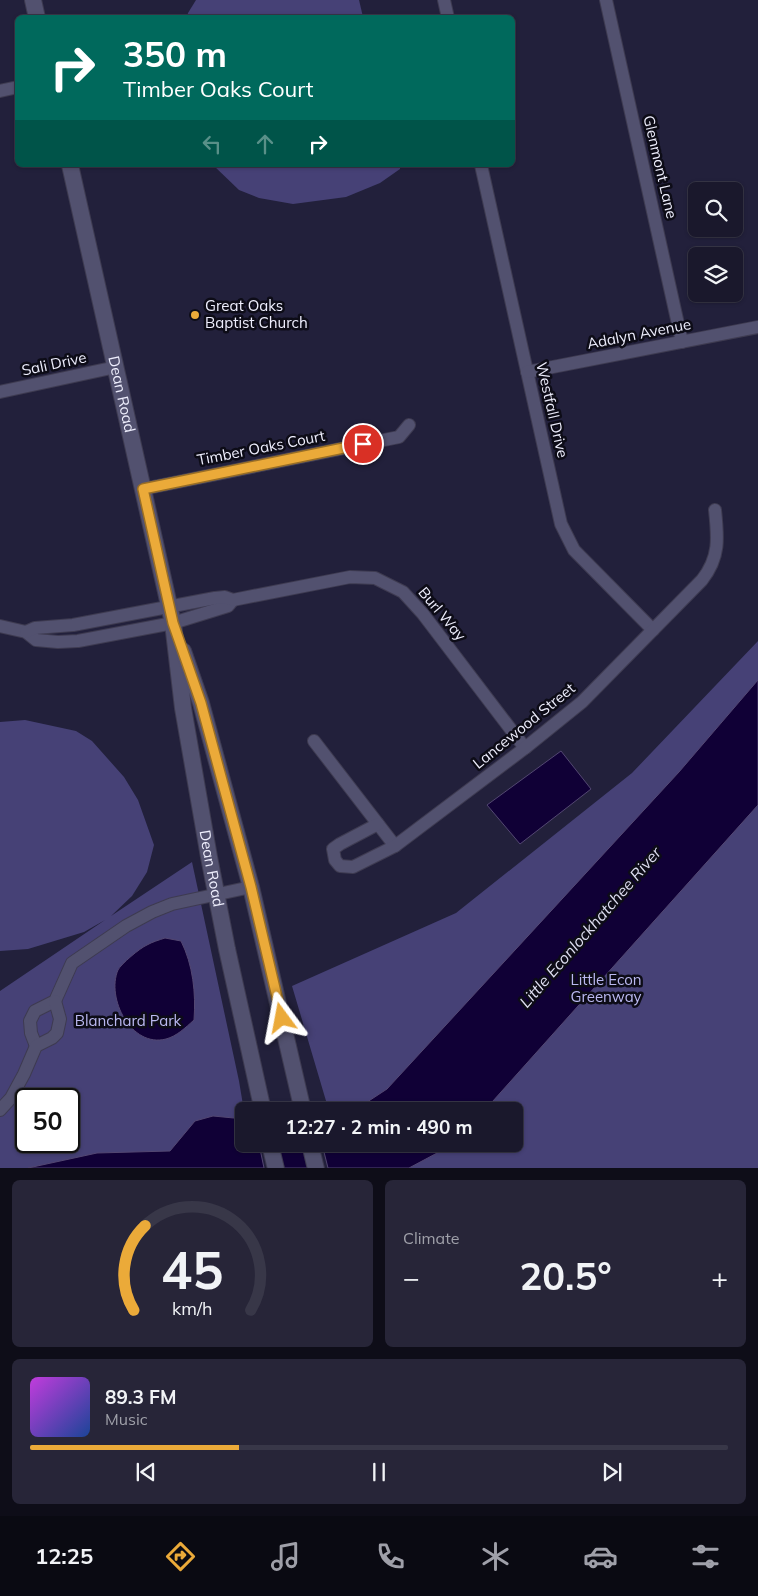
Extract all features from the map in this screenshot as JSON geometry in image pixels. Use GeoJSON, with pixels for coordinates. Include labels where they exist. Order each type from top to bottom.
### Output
{"type":"FeatureCollection","features":[{"type":"Feature","properties":{"kind":"main road"},"geometry":{"type":"LineString","coordinates":[[33,0],[36,15]]}},
{"type":"Feature","properties":{"kind":"main road","name":"Dean Road"},"geometry":{"type":"LineString","coordinates":[[70,167],[173,623],[201,703],[251,887],[301,1102]]}},
{"type":"Feature","properties":{"kind":"main road","name":"Dean Road"},"geometry":{"type":"LineString","coordinates":[[173,623],[182,708],[216,894],[261,1102]]}},
{"type":"Feature","properties":{"kind":"main road"},"geometry":{"type":"LineString","coordinates":[[272,1152],[276,1168]]}},
{"type":"Feature","properties":{"kind":"main road"},"geometry":{"type":"LineString","coordinates":[[312,1152],[316,1168]]}},
{"type":"Feature","properties":{"kind":"street"},"geometry":{"type":"LineString","coordinates":[[444,0],[447,15]]}},
{"type":"Feature","properties":{"kind":"street","name":"Glenmont Lane"},"geometry":{"type":"LineString","coordinates":[[606,0],[682,342]]}},
{"type":"Feature","properties":{"kind":"street"},"geometry":{"type":"LineString","coordinates":[[0,91],[15,88]]}},
{"type":"Feature","properties":{"kind":"street","name":"Westfall Drive"},"geometry":{"type":"LineString","coordinates":[[481,167],[561,524],[574,550],[653,630]]}},
{"type":"Feature","properties":{"kind":"street","name":"Adalyn Avenue"},"geometry":{"type":"LineString","coordinates":[[527,372],[758,327]]}},
{"type":"Feature","properties":{"kind":"street","name":"Sali Drive"},"geometry":{"type":"LineString","coordinates":[[0,392],[116,367]]}},
{"type":"Feature","properties":{"kind":"street","name":"Timber Oaks Court"},"geometry":{"type":"LineString","coordinates":[[143,489],[399,437],[409,425]]}},
{"type":"Feature","properties":{"kind":"street","name":"Lancewood Street"},"geometry":{"type":"LineString","coordinates":[[378,824],[333,849],[335,860],[340,866],[353,867],[395,846],[526,748],[582,702],[702,580],[711,568],[717,532],[715,510]]}},
{"type":"Feature","properties":{"kind":"street","name":"Burl Way"},"geometry":{"type":"LineString","coordinates":[[26,632],[35,628],[73,625],[224,597],[233,600],[350,577],[375,578],[402,592],[423,614],[526,748]]}},
{"type":"Feature","properties":{"kind":"street","name":"Burl Way"},"geometry":{"type":"LineString","coordinates":[[0,626],[26,632],[36,640],[78,641],[173,623],[228,606],[233,600]]}},
{"type":"Feature","properties":{"kind":"street"},"geometry":{"type":"LineString","coordinates":[[314,741],[395,846]]}},
{"type":"Feature","properties":{"kind":"street"},"geometry":{"type":"LineString","coordinates":[[36,1046],[30,1033],[30,1022],[35,1012],[55,1000],[72,963],[126,926],[172,904],[251,887]]}},
{"type":"Feature","properties":{"kind":"street"},"geometry":{"type":"LineString","coordinates":[[0,1110],[11,1098],[36,1046],[52,1038],[57,1033],[60,1019],[55,1000]]}},
{"type":"Feature","properties":{"kind":"green space"},"geometry":{"type":"Polygon","coordinates":[[[196,0],[359,0],[363,15],[188,15],[196,0]]]}},
{"type":"Feature","properties":{"kind":"green space"},"geometry":{"type":"Polygon","coordinates":[[[215,167],[400,167],[400,169],[380,183],[346,197],[293,204],[259,198],[239,190],[215,167]]]}},
{"type":"Feature","properties":{"kind":"green space","name":"Little Econ Greenway"},"geometry":{"type":"Polygon","coordinates":[[[758,641],[758,1168],[346,1168],[341,1152],[523,1152],[523,1102],[326,1102],[292,986],[456,913],[632,773],[758,641]]]}},
{"type":"Feature","properties":{"kind":"green space","name":"Blanchard Park"},"geometry":{"type":"Polygon","coordinates":[[[25,720],[76,731],[92,741],[124,777],[138,800],[154,845],[147,872],[132,896],[111,916],[192,862],[242,1102],[235,1102],[235,1152],[247,1152],[253,1168],[0,1168],[0,991],[105,920],[84,932],[28,949],[0,951],[0,722],[25,720]]]}},
{"type":"Feature","properties":{"kind":"water","name":"Little Econlockhatchee River"},"geometry":{"type":"Polygon","coordinates":[[[758,680],[758,805],[492,1102],[367,1102],[387,1089],[679,772],[758,680]]]}},
{"type":"Feature","properties":{"kind":"water"},"geometry":{"type":"Polygon","coordinates":[[[561,751],[591,789],[520,844],[487,805],[561,751]]]}},
{"type":"Feature","properties":{"kind":"water"},"geometry":{"type":"Polygon","coordinates":[[[165,938],[181,941],[185,950],[193,979],[194,1020],[174,1036],[153,1040],[142,1036],[132,1029],[124,1018],[119,1007],[115,981],[118,970],[131,956],[149,944],[165,938]]]}},
{"type":"Feature","properties":{"kind":"water"},"geometry":{"type":"Polygon","coordinates":[[[213,1116],[235,1118],[235,1152],[261,1152],[264,1168],[28,1168],[97,1153],[170,1151],[195,1121],[213,1116]]]}},
{"type":"Feature","properties":{"kind":"water"},"geometry":{"type":"Polygon","coordinates":[[[272,1152],[312,1152],[316,1168],[276,1168],[272,1152]]]}},
{"type":"Feature","properties":{"kind":"water"},"geometry":{"type":"Polygon","coordinates":[[[324,1152],[439,1152],[409,1168],[328,1168],[324,1152]]]}},
{"type":"Feature","properties":{"kind":"place","name":"Great Oaks Baptist Church"},"geometry":{"type":"Point","coordinates":[195,315]}},
{"type":"Feature","properties":{"kind":"route"},"geometry":{"type":"LineString","coordinates":[[282,1018],[251,887],[201,703],[173,623],[143,489],[363,444]]}}]}
